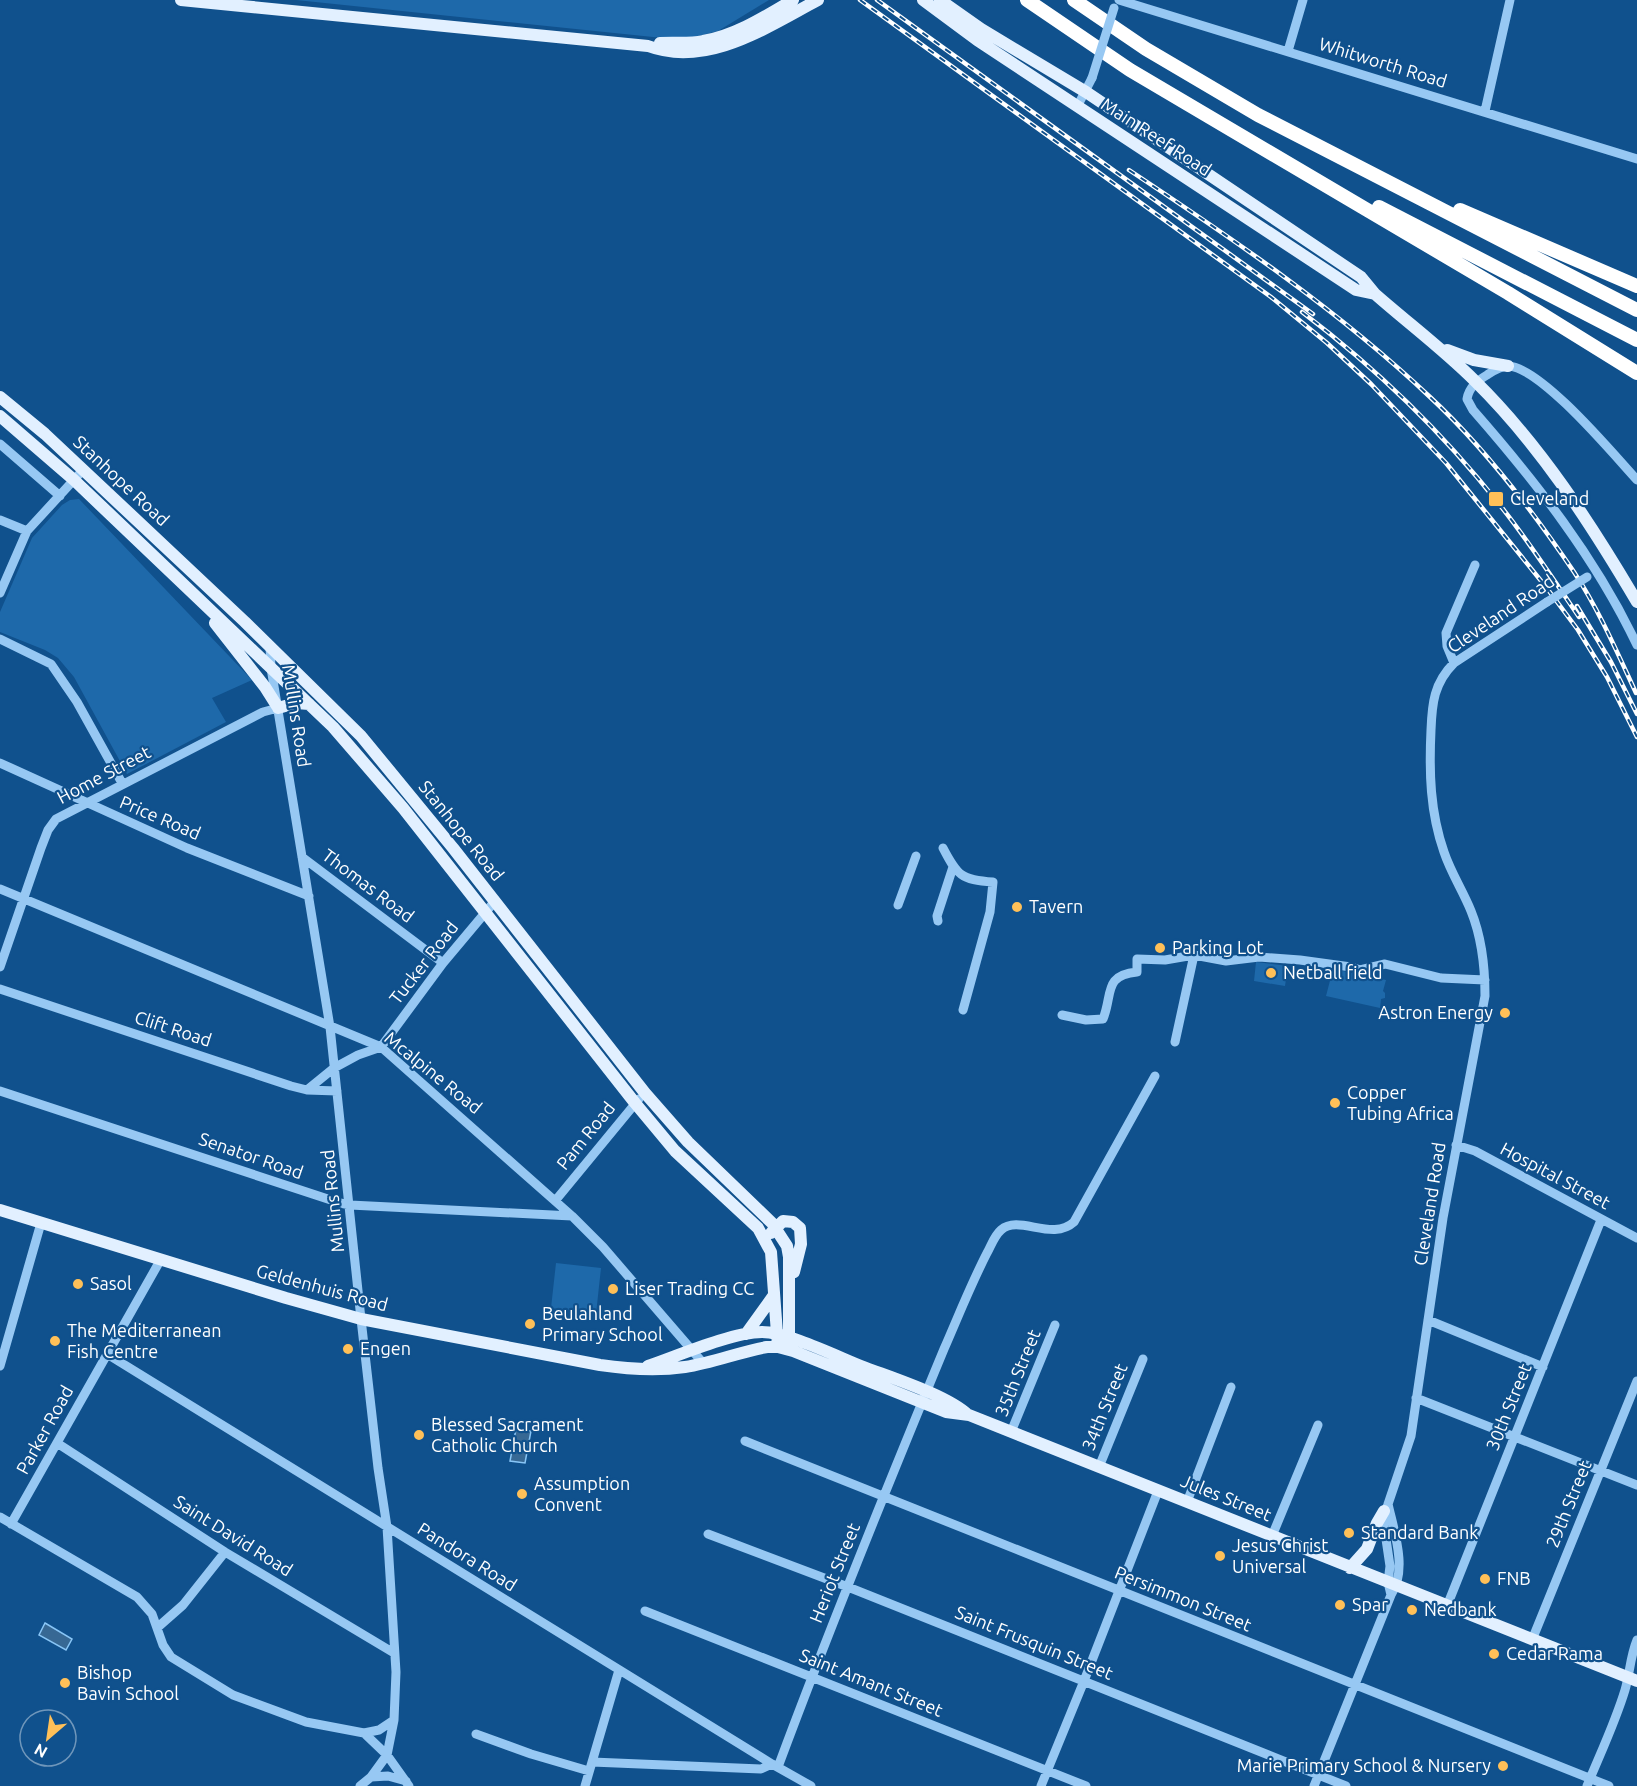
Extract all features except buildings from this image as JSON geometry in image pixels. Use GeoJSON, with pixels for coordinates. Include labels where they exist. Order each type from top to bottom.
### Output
{"type":"FeatureCollection","features":[{"type":"Feature","properties":{"kind":"highway"},"geometry":{"type":"LineString","coordinates":[[1027,0],[1130,70],[1508,293],[1637,373]]}},
{"type":"Feature","properties":{"kind":"highway"},"geometry":{"type":"LineString","coordinates":[[1074,0],[1146,49],[1258,115],[1637,310]]}},
{"type":"Feature","properties":{"kind":"highway"},"geometry":{"type":"LineString","coordinates":[[1245,137],[1637,340]]}},
{"type":"Feature","properties":{"kind":"highway"},"geometry":{"type":"LineString","coordinates":[[1321,148],[1637,286]]}},
{"type":"Feature","properties":{"kind":"main road"},"geometry":{"type":"LineString","coordinates":[[181,0],[648,46],[684,52],[724,46],[759,31],[818,0]]}},
{"type":"Feature","properties":{"kind":"main road"},"geometry":{"type":"LineString","coordinates":[[648,46],[658,43],[692,43],[730,34],[794,0]]}},
{"type":"Feature","properties":{"kind":"main road","name":"Main Reef Road"},"geometry":{"type":"LineString","coordinates":[[923,0],[1086,92],[1361,278],[1375,294],[1476,382],[1511,420],[1560,483],[1608,553],[1637,602]]}},
{"type":"Feature","properties":{"kind":"main road","name":"Main Reef Road"},"geometry":{"type":"LineString","coordinates":[[940,0],[959,21],[1077,107],[1356,290],[1375,294]]}},
{"type":"Feature","properties":{"kind":"main road"},"geometry":{"type":"LineString","coordinates":[[1432,343],[1464,357],[1508,366]]}},
{"type":"Feature","properties":{"kind":"main road","name":"Stanhope Road"},"geometry":{"type":"LineString","coordinates":[[0,397],[45,434],[270,646],[361,736],[495,901],[645,1093],[688,1142],[775,1227],[787,1246],[790,1267],[790,1284],[782,1342]]}},
{"type":"Feature","properties":{"kind":"main road","name":"Stanhope Road"},"geometry":{"type":"LineString","coordinates":[[0,416],[74,480],[271,668],[362,759],[634,1103],[675,1151],[758,1228],[771,1252],[774,1294],[782,1342]]}},
{"type":"Feature","properties":{"kind":"main road"},"geometry":{"type":"LineString","coordinates":[[187,588],[265,687],[278,707],[296,703],[309,705]]}},
{"type":"Feature","properties":{"kind":"main road"},"geometry":{"type":"LineString","coordinates":[[522,960],[534,951]]}},
{"type":"Feature","properties":{"kind":"main road"},"geometry":{"type":"LineString","coordinates":[[675,1151],[688,1142]]}},
{"type":"Feature","properties":{"kind":"main road","name":"Geldenhuis Road"},"geometry":{"type":"LineString","coordinates":[[0,1210],[361,1319],[600,1365],[668,1369],[703,1363],[782,1342]]}},
{"type":"Feature","properties":{"kind":"main road"},"geometry":{"type":"LineString","coordinates":[[766,1241],[775,1227],[783,1221],[796,1223],[801,1232],[801,1244],[790,1284]]}},
{"type":"Feature","properties":{"kind":"main road"},"geometry":{"type":"LineString","coordinates":[[746,1334],[774,1294]]}},
{"type":"Feature","properties":{"kind":"main road","name":"Geldenhuis Road"},"geometry":{"type":"LineString","coordinates":[[641,1368],[746,1334],[762,1332],[782,1342]]}},
{"type":"Feature","properties":{"kind":"main road","name":"Jules Street"},"geometry":{"type":"LineString","coordinates":[[782,1342],[924,1398],[953,1414],[969,1415],[1272,1536],[1392,1588],[1447,1606],[1633,1680]]}},
{"type":"Feature","properties":{"kind":"main road"},"geometry":{"type":"LineString","coordinates":[[1350,1568],[1367,1549],[1379,1518],[1386,1507]]}},
{"type":"Feature","properties":{"kind":"street"},"geometry":{"type":"LineString","coordinates":[[1288,51],[1303,0]]}},
{"type":"Feature","properties":{"kind":"street"},"geometry":{"type":"LineString","coordinates":[[1485,111],[1510,0]]}},
{"type":"Feature","properties":{"kind":"street"},"geometry":{"type":"LineString","coordinates":[[1077,107],[1092,78],[1116,3]]}},
{"type":"Feature","properties":{"kind":"street","name":"Whitworth Road"},"geometry":{"type":"LineString","coordinates":[[1116,3],[1288,51],[1637,159]]}},
{"type":"Feature","properties":{"kind":"street"},"geometry":{"type":"LineString","coordinates":[[1637,480],[1564,402],[1534,378],[1508,366],[1495,370],[1476,382],[1468,394],[1467,399],[1473,410],[1528,474],[1596,570],[1637,645]]}},
{"type":"Feature","properties":{"kind":"street"},"geometry":{"type":"LineString","coordinates":[[0,444],[60,496]]}},
{"type":"Feature","properties":{"kind":"street"},"geometry":{"type":"LineString","coordinates":[[0,593],[27,531],[83,470]]}},
{"type":"Feature","properties":{"kind":"street"},"geometry":{"type":"LineString","coordinates":[[0,520],[27,531]]}},
{"type":"Feature","properties":{"kind":"street"},"geometry":{"type":"LineString","coordinates":[[1454,663],[1447,646],[1446,633],[1475,565]]}},
{"type":"Feature","properties":{"kind":"street","name":"Cleveland Road"},"geometry":{"type":"LineString","coordinates":[[1386,1507],[1408,1450],[1456,1145],[1480,1026],[1485,980],[1478,929],[1443,850],[1434,816],[1430,792],[1430,742],[1434,697],[1440,680],[1454,663],[1596,570]]}},
{"type":"Feature","properties":{"kind":"street"},"geometry":{"type":"LineString","coordinates":[[0,639],[51,664],[77,702],[122,783]]}},
{"type":"Feature","properties":{"kind":"street","name":"Mullins Road"},"geometry":{"type":"LineString","coordinates":[[270,646],[271,668],[330,1027],[361,1319],[387,1527],[396,1672],[394,1720],[387,1755]]}},
{"type":"Feature","properties":{"kind":"street","name":"Home Street"},"geometry":{"type":"LineString","coordinates":[[0,967],[23,899],[56,819],[122,783],[263,712],[278,707]]}},
{"type":"Feature","properties":{"kind":"street","name":"Price Road"},"geometry":{"type":"LineString","coordinates":[[0,763],[187,848],[309,896]]}},
{"type":"Feature","properties":{"kind":"street"},"geometry":{"type":"LineString","coordinates":[[943,848],[959,875],[977,881],[993,882],[990,912],[963,1010]]}},
{"type":"Feature","properties":{"kind":"street"},"geometry":{"type":"LineString","coordinates":[[898,905],[915,856]]}},
{"type":"Feature","properties":{"kind":"street","name":"Thomas Road"},"geometry":{"type":"LineString","coordinates":[[302,857],[443,963]]}},
{"type":"Feature","properties":{"kind":"street"},"geometry":{"type":"LineString","coordinates":[[938,921],[937,916],[953,867]]}},
{"type":"Feature","properties":{"kind":"street","name":"Mcalpine Road"},"geometry":{"type":"LineString","coordinates":[[0,889],[381,1047],[572,1216],[603,1247],[703,1363]]}},
{"type":"Feature","properties":{"kind":"street","name":"Tucker Road"},"geometry":{"type":"LineString","coordinates":[[381,1047],[443,963],[495,901]]}},
{"type":"Feature","properties":{"kind":"street"},"geometry":{"type":"LineString","coordinates":[[1176,1042],[1194,955]]}},
{"type":"Feature","properties":{"kind":"street"},"geometry":{"type":"LineString","coordinates":[[1062,1015],[1086,1020],[1103,1019],[1112,985],[1118,977],[1126,973],[1137,972],[1137,959],[1165,960],[1194,955],[1226,961],[1259,957],[1300,960],[1360,970],[1385,964],[1441,978],[1485,980]]}},
{"type":"Feature","properties":{"kind":"street","name":"Clift Road"},"geometry":{"type":"LineString","coordinates":[[0,989],[307,1090],[337,1091]]}},
{"type":"Feature","properties":{"kind":"street"},"geometry":{"type":"LineString","coordinates":[[307,1090],[334,1068],[358,1055],[381,1047]]}},
{"type":"Feature","properties":{"kind":"street","name":"Heriot Street"},"geometry":{"type":"LineString","coordinates":[[775,1766],[974,1278],[998,1233],[1010,1226],[1058,1230],[1074,1222],[1155,1076]]}},
{"type":"Feature","properties":{"kind":"street","name":"Senator Road"},"geometry":{"type":"LineString","coordinates":[[0,1091],[350,1205],[572,1216]]}},
{"type":"Feature","properties":{"kind":"street","name":"Pam Road"},"geometry":{"type":"LineString","coordinates":[[555,1201],[634,1103],[645,1093]]}},
{"type":"Feature","properties":{"kind":"street","name":"Hospital Street"},"geometry":{"type":"LineString","coordinates":[[1456,1145],[1475,1151],[1637,1238]]}},
{"type":"Feature","properties":{"kind":"street","name":"30th Street"},"geometry":{"type":"LineString","coordinates":[[1447,1606],[1601,1220]]}},
{"type":"Feature","properties":{"kind":"street"},"geometry":{"type":"LineString","coordinates":[[0,1366],[41,1223]]}},
{"type":"Feature","properties":{"kind":"street","name":"Parker Road"},"geometry":{"type":"LineString","coordinates":[[11,1524],[161,1259]]}},
{"type":"Feature","properties":{"kind":"street"},"geometry":{"type":"LineString","coordinates":[[1428,1320],[1543,1367]]}},
{"type":"Feature","properties":{"kind":"street","name":"35th Street"},"geometry":{"type":"LineString","coordinates":[[1011,1432],[1055,1326]]}},
{"type":"Feature","properties":{"kind":"street","name":"Pandora Road"},"geometry":{"type":"LineString","coordinates":[[107,1354],[775,1766],[811,1785]]}},
{"type":"Feature","properties":{"kind":"street","name":"34th Street"},"geometry":{"type":"LineString","coordinates":[[1099,1467],[1143,1359]]}},
{"type":"Feature","properties":{"kind":"street","name":"29th Street"},"geometry":{"type":"LineString","coordinates":[[1532,1640],[1637,1381]]}},
{"type":"Feature","properties":{"kind":"street"},"geometry":{"type":"LineString","coordinates":[[1187,1502],[1231,1387]]}},
{"type":"Feature","properties":{"kind":"street"},"geometry":{"type":"LineString","coordinates":[[1416,1398],[1637,1485]]}},
{"type":"Feature","properties":{"kind":"street"},"geometry":{"type":"LineString","coordinates":[[1272,1536],[1318,1425]]}},
{"type":"Feature","properties":{"kind":"street","name":"Persimmon Street"},"geometry":{"type":"LineString","coordinates":[[745,1441],[1354,1685],[1589,1782],[1609,1786]]}},
{"type":"Feature","properties":{"kind":"street","name":"Saint David Road"},"geometry":{"type":"LineString","coordinates":[[57,1443],[225,1552],[394,1653]]}},
{"type":"Feature","properties":{"kind":"street"},"geometry":{"type":"LineString","coordinates":[[1041,1786],[1158,1491]]}},
{"type":"Feature","properties":{"kind":"street"},"geometry":{"type":"LineString","coordinates":[[1314,1786],[1392,1588],[1383,1527],[1386,1507]]}},
{"type":"Feature","properties":{"kind":"street"},"geometry":{"type":"LineString","coordinates":[[0,1517],[137,1597],[152,1614],[163,1645],[171,1658],[233,1695],[306,1722],[364,1733],[379,1730],[394,1720]]}},
{"type":"Feature","properties":{"kind":"street","name":"Saint Frusquin Street"},"geometry":{"type":"LineString","coordinates":[[708,1534],[848,1587],[1346,1786]]}},
{"type":"Feature","properties":{"kind":"street"},"geometry":{"type":"LineString","coordinates":[[158,1627],[183,1605],[225,1552]]}},
{"type":"Feature","properties":{"kind":"street","name":"Saint Amant Street"},"geometry":{"type":"LineString","coordinates":[[645,1611],[1086,1786]]}},
{"type":"Feature","properties":{"kind":"street"},"geometry":{"type":"LineString","coordinates":[[1589,1782],[1633,1680],[1629,1665],[1637,1640]]}},
{"type":"Feature","properties":{"kind":"street"},"geometry":{"type":"LineString","coordinates":[[585,1786],[619,1670]]}},
{"type":"Feature","properties":{"kind":"street"},"geometry":{"type":"LineString","coordinates":[[364,1733],[387,1755],[407,1784]]}},
{"type":"Feature","properties":{"kind":"street"},"geometry":{"type":"LineString","coordinates":[[476,1734],[531,1754],[591,1767],[761,1769],[775,1766]]}},
{"type":"Feature","properties":{"kind":"street"},"geometry":{"type":"LineString","coordinates":[[360,1786],[371,1777],[387,1755]]}},
{"type":"Feature","properties":{"kind":"street"},"geometry":{"type":"LineString","coordinates":[[371,1777],[388,1776],[407,1784]]}},
{"type":"Feature","properties":{"kind":"shaded area"},"geometry":{"type":"Polygon","coordinates":[[[296,0],[769,0],[718,31],[682,40],[296,0]]]}},
{"type":"Feature","properties":{"kind":"shaded area"},"geometry":{"type":"Polygon","coordinates":[[[79,499],[252,680],[212,698],[226,722],[127,774],[74,677],[58,658],[45,650],[0,632],[0,612],[32,538],[62,505],[70,500],[79,499]]]}},
{"type":"Feature","properties":{"kind":"shaded area","name":"Netball field"},"geometry":{"type":"Polygon","coordinates":[[[1256,962],[1288,966],[1285,986],[1254,981],[1256,962]]]}},
{"type":"Feature","properties":{"kind":"shaded area"},"geometry":{"type":"Polygon","coordinates":[[[1333,969],[1386,980],[1383,991],[1385,998],[1381,999],[1380,1008],[1326,996],[1333,969]]]}},
{"type":"Feature","properties":{"kind":"shaded area"},"geometry":{"type":"Polygon","coordinates":[[[556,1263],[601,1268],[596,1314],[551,1308],[556,1263]]]}},
{"type":"Feature","properties":{"kind":"shaded area"},"geometry":{"type":"Polygon","coordinates":[[[516,1429],[531,1431],[525,1463],[510,1461],[516,1429]]]}},
{"type":"Feature","properties":{"kind":"shaded area"},"geometry":{"type":"Polygon","coordinates":[[[45,1623],[72,1639],[66,1650],[39,1635],[45,1623]]]}},
{"type":"Feature","properties":{"kind":"railway"},"geometry":{"type":"LineString","coordinates":[[860,0],[1271,297],[1327,343],[1371,384],[1446,463],[1546,587],[1578,630],[1607,677],[1637,737]]}},
{"type":"Feature","properties":{"kind":"railway"},"geometry":{"type":"LineString","coordinates":[[877,0],[1313,314]]}},
{"type":"Feature","properties":{"kind":"railway"},"geometry":{"type":"LineString","coordinates":[[1129,170],[1246,249],[1322,305],[1395,365],[1470,437],[1507,480],[1574,572],[1600,616],[1636,693]]}},
{"type":"Feature","properties":{"kind":"railway"},"geometry":{"type":"LineString","coordinates":[[1302,312],[1382,378],[1455,452],[1510,518],[1579,617]]}},
{"type":"Feature","properties":{"kind":"railway"},"geometry":{"type":"LineString","coordinates":[[1577,606],[1611,662],[1637,714]]}},
{"type":"Feature","properties":{"kind":"place","name":"Cleveland"},"geometry":{"type":"Point","coordinates":[1496,499]}},
{"type":"Feature","properties":{"kind":"place","name":"Tavern"},"geometry":{"type":"Point","coordinates":[1017,907]}},
{"type":"Feature","properties":{"kind":"place","name":"Parking Lot"},"geometry":{"type":"Point","coordinates":[1160,948]}},
{"type":"Feature","properties":{"kind":"place","name":"Netball field"},"geometry":{"type":"Point","coordinates":[1271,973]}},
{"type":"Feature","properties":{"kind":"place","name":"Astron Energy"},"geometry":{"type":"Point","coordinates":[1505,1013]}},
{"type":"Feature","properties":{"kind":"place","name":"Copper Tubing Africa"},"geometry":{"type":"Point","coordinates":[1335,1103]}},
{"type":"Feature","properties":{"kind":"place","name":"Sasol"},"geometry":{"type":"Point","coordinates":[78,1284]}},
{"type":"Feature","properties":{"kind":"place","name":"Liser Trading CC"},"geometry":{"type":"Point","coordinates":[613,1289]}},
{"type":"Feature","properties":{"kind":"place","name":"Beulahland Primary School"},"geometry":{"type":"Point","coordinates":[530,1324]}},
{"type":"Feature","properties":{"kind":"place","name":"The Mediterranean Fish Centre"},"geometry":{"type":"Point","coordinates":[55,1341]}},
{"type":"Feature","properties":{"kind":"place","name":"Engen"},"geometry":{"type":"Point","coordinates":[348,1349]}},
{"type":"Feature","properties":{"kind":"place","name":"Blessed Sacrament Catholic Church"},"geometry":{"type":"Point","coordinates":[419,1435]}},
{"type":"Feature","properties":{"kind":"place","name":"Assumption Convent"},"geometry":{"type":"Point","coordinates":[522,1494]}},
{"type":"Feature","properties":{"kind":"place","name":"Standard Bank"},"geometry":{"type":"Point","coordinates":[1349,1533]}},
{"type":"Feature","properties":{"kind":"place","name":"Jesus Christ Universal"},"geometry":{"type":"Point","coordinates":[1220,1556]}},
{"type":"Feature","properties":{"kind":"place","name":"FNB"},"geometry":{"type":"Point","coordinates":[1485,1579]}},
{"type":"Feature","properties":{"kind":"place","name":"Spar"},"geometry":{"type":"Point","coordinates":[1340,1605]}},
{"type":"Feature","properties":{"kind":"place","name":"Nedbank"},"geometry":{"type":"Point","coordinates":[1412,1610]}},
{"type":"Feature","properties":{"kind":"place","name":"Cedar Rama"},"geometry":{"type":"Point","coordinates":[1494,1654]}},
{"type":"Feature","properties":{"kind":"place","name":"Bishop Bavin School"},"geometry":{"type":"Point","coordinates":[65,1683]}},
{"type":"Feature","properties":{"kind":"place","name":"Marie Primary School & Nursery"},"geometry":{"type":"Point","coordinates":[1503,1766]}}]}
